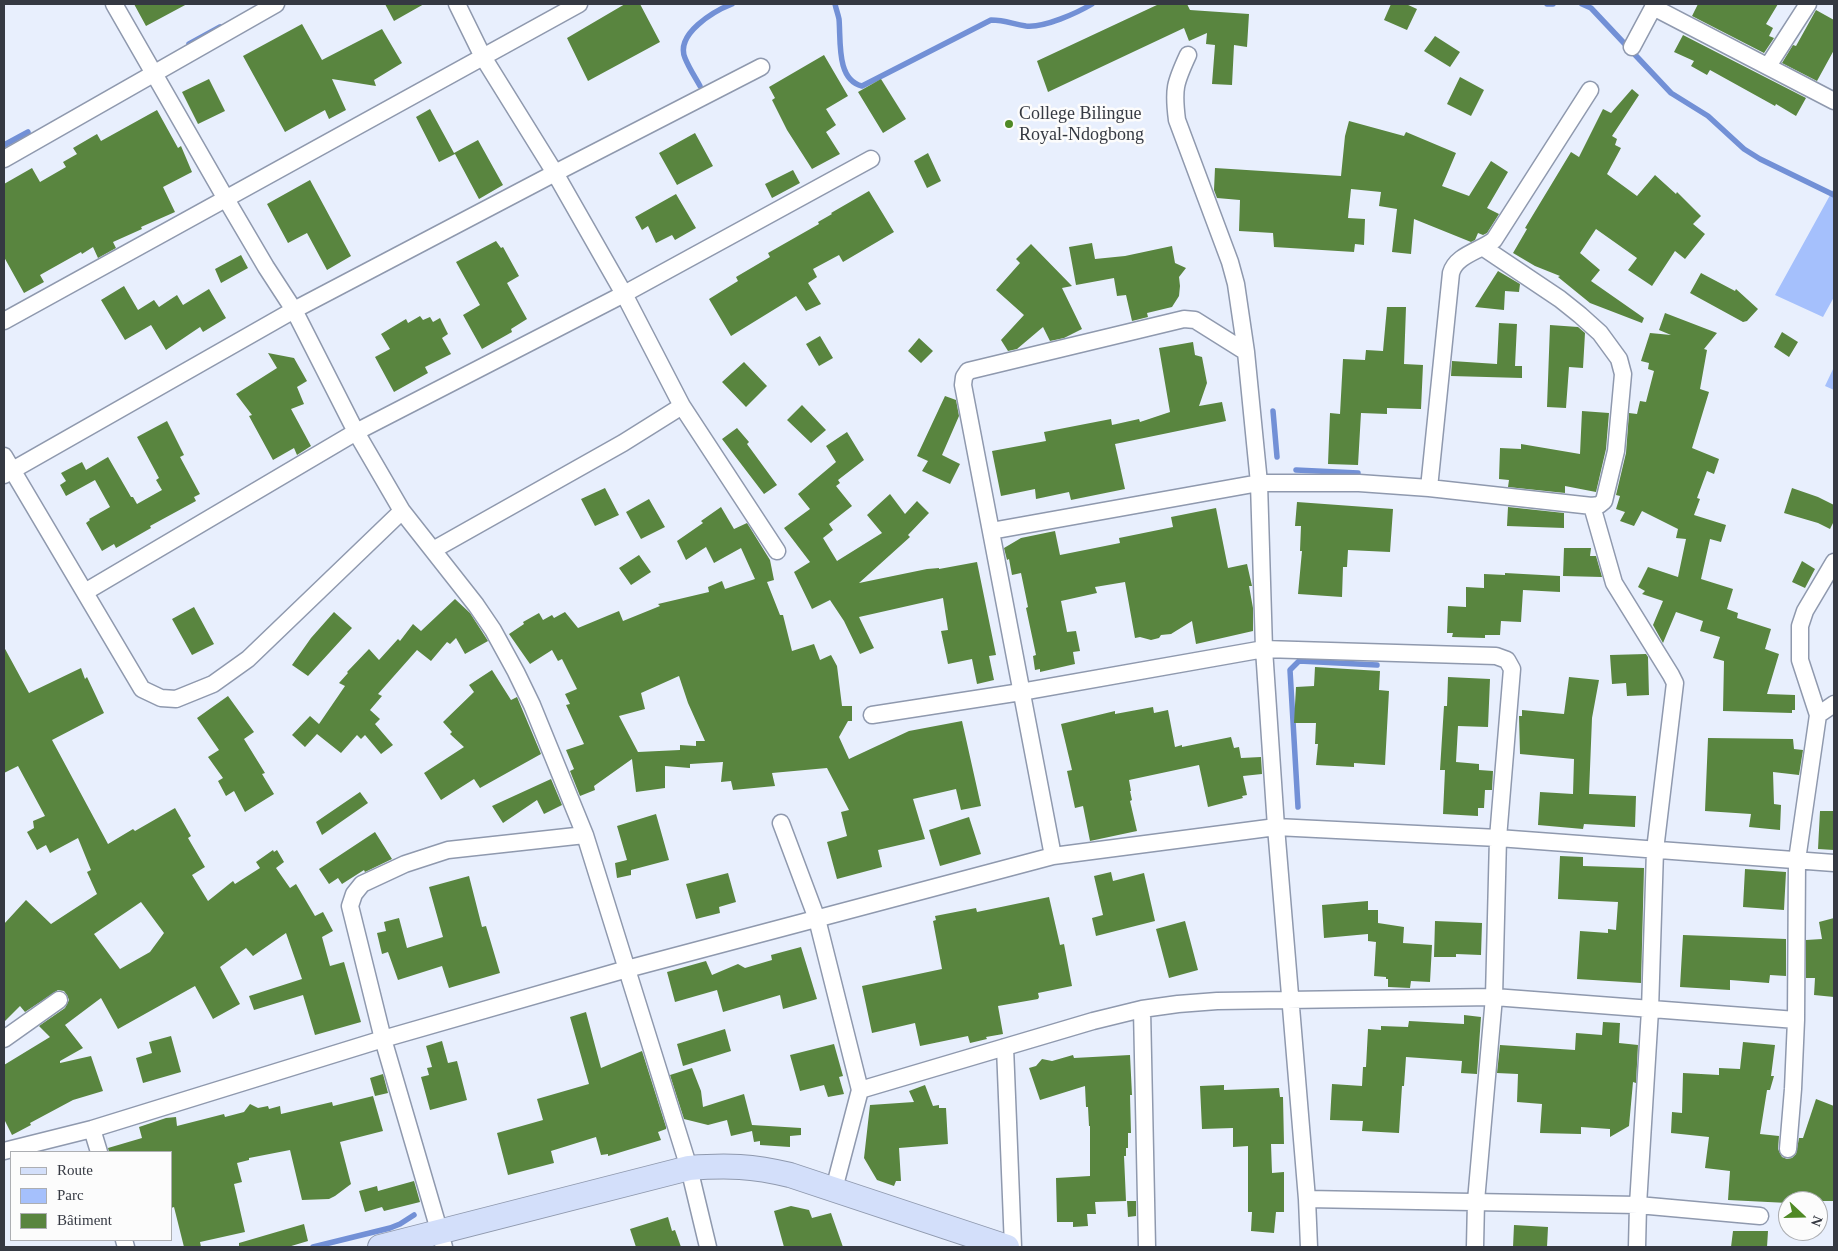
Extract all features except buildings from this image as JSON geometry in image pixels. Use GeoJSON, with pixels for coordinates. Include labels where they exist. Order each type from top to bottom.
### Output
{"type":"FeatureCollection","features":[{"type":"Feature","properties":{"kind":"main road"},"geometry":{"type":"LineString","coordinates":[[380,1247],[442,1240],[574,1196],[689,1168],[726,1165],[758,1168],[790,1175],[1002,1246]]}},
{"type":"Feature","properties":{"kind":"street"},"geometry":{"type":"LineString","coordinates":[[114,4],[226,199],[294,310],[356,432],[402,511],[476,605],[493,630],[532,705],[585,835],[689,1168],[708,1247]]}},
{"type":"Feature","properties":{"kind":"street"},"geometry":{"type":"LineString","coordinates":[[4,159],[276,4]]}},
{"type":"Feature","properties":{"kind":"street"},"geometry":{"type":"LineString","coordinates":[[457,4],[483,57],[554,173],[624,294],[682,406],[777,551]]}},
{"type":"Feature","properties":{"kind":"street"},"geometry":{"type":"LineString","coordinates":[[4,321],[579,4]]}},
{"type":"Feature","properties":{"kind":"street"},"geometry":{"type":"LineString","coordinates":[[1768,66],[1808,4]]}},
{"type":"Feature","properties":{"kind":"street"},"geometry":{"type":"LineString","coordinates":[[1632,47],[1654,6],[1834,101]]}},
{"type":"Feature","properties":{"kind":"street"},"geometry":{"type":"LineString","coordinates":[[1188,55],[1177,78],[1174,96],[1177,120],[1232,270],[1236,284],[1246,352],[1259,483],[1264,649],[1276,827],[1307,1198],[1309,1247]]}},
{"type":"Feature","properties":{"kind":"street"},"geometry":{"type":"LineString","coordinates":[[8,473],[294,310],[554,173],[761,67]]}},
{"type":"Feature","properties":{"kind":"street"},"geometry":{"type":"LineString","coordinates":[[1429,488],[1453,265],[1458,260],[1484,248],[1494,240],[1590,90]]}},
{"type":"Feature","properties":{"kind":"street"},"geometry":{"type":"LineString","coordinates":[[85,592],[356,432],[624,294],[871,159]]}},
{"type":"Feature","properties":{"kind":"street"},"geometry":{"type":"LineString","coordinates":[[991,531],[1259,483],[1359,483],[1429,488],[1592,506],[1599,505],[1604,500],[1614,465],[1624,374],[1619,359],[1600,333],[1580,315],[1560,299],[1484,248]]}},
{"type":"Feature","properties":{"kind":"street"},"geometry":{"type":"LineString","coordinates":[[1053,856],[963,385],[964,377],[968,371],[1184,319],[1194,320],[1246,352]]}},
{"type":"Feature","properties":{"kind":"street"},"geometry":{"type":"LineString","coordinates":[[433,550],[623,443],[682,406]]}},
{"type":"Feature","properties":{"kind":"street"},"geometry":{"type":"LineString","coordinates":[[4,456],[8,473],[85,592],[142,689],[161,698],[176,699],[213,684],[248,659],[402,511]]}},
{"type":"Feature","properties":{"kind":"street"},"geometry":{"type":"LineString","coordinates":[[1592,506],[1614,583],[1675,684],[1655,850],[1650,1010],[1637,1247]]}},
{"type":"Feature","properties":{"kind":"street"},"geometry":{"type":"LineString","coordinates":[[1788,1149],[1796,1020],[1797,860],[1818,715],[1800,660],[1800,626],[1805,611],[1834,562]]}},
{"type":"Feature","properties":{"kind":"street"},"geometry":{"type":"LineString","coordinates":[[872,715],[1022,692],[1264,649],[1496,656],[1507,660],[1512,669],[1498,838],[1494,997],[1476,1201],[1475,1247]]}},
{"type":"Feature","properties":{"kind":"street"},"geometry":{"type":"LineString","coordinates":[[1818,715],[1834,704]]}},
{"type":"Feature","properties":{"kind":"street"},"geometry":{"type":"LineString","coordinates":[[781,823],[817,918],[860,1090],[834,1189]]}},
{"type":"Feature","properties":{"kind":"street"},"geometry":{"type":"LineString","coordinates":[[4,1151],[92,1129],[383,1039],[627,969],[1053,856],[1276,827],[1498,838],[1834,863]]}},
{"type":"Feature","properties":{"kind":"street"},"geometry":{"type":"LineString","coordinates":[[442,1240],[383,1039],[350,906],[354,894],[362,884],[405,864],[448,850],[585,835]]}},
{"type":"Feature","properties":{"kind":"street"},"geometry":{"type":"LineString","coordinates":[[860,1090],[1142,1008],[1216,1001],[1292,1002],[1494,997],[1796,1020]]}},
{"type":"Feature","properties":{"kind":"street"},"geometry":{"type":"LineString","coordinates":[[4,1039],[59,1000]]}},
{"type":"Feature","properties":{"kind":"street"},"geometry":{"type":"LineString","coordinates":[[1142,1008],[1147,1247]]}},
{"type":"Feature","properties":{"kind":"street"},"geometry":{"type":"LineString","coordinates":[[1002,1246],[1005,1047]]}},
{"type":"Feature","properties":{"kind":"street"},"geometry":{"type":"LineString","coordinates":[[92,1129],[99,1151]]}},
{"type":"Feature","properties":{"kind":"street"},"geometry":{"type":"LineString","coordinates":[[1307,1198],[1638,1204],[1760,1216]]}},
{"type":"Feature","properties":{"kind":"green space"},"geometry":{"type":"Polygon","coordinates":[[[1834,188],[1834,297],[1823,317],[1775,295],[1834,188]]]}},
{"type":"Feature","properties":{"kind":"green space"},"geometry":{"type":"Polygon","coordinates":[[[1834,367],[1834,390],[1825,386],[1834,367]]]}},
{"type":"Feature","properties":{"kind":"waterway"},"geometry":{"type":"LineString","coordinates":[[700,86],[685,58],[683,49],[686,40],[698,25],[716,12],[732,4]]}},
{"type":"Feature","properties":{"kind":"waterway"},"geometry":{"type":"LineString","coordinates":[[835,4],[839,19],[840,48],[844,68],[848,76],[862,86],[991,20],[1026,26],[1042,25],[1092,4]]}},
{"type":"Feature","properties":{"kind":"waterway"},"geometry":{"type":"LineString","coordinates":[[1547,4],[1553,4]]}},
{"type":"Feature","properties":{"kind":"waterway"},"geometry":{"type":"LineString","coordinates":[[1582,4],[1591,8],[1671,93],[1708,116],[1744,149],[1760,159],[1834,195]]}},
{"type":"Feature","properties":{"kind":"waterway"},"geometry":{"type":"LineString","coordinates":[[189,44],[220,27]]}},
{"type":"Feature","properties":{"kind":"waterway"},"geometry":{"type":"LineString","coordinates":[[4,145],[28,132]]}},
{"type":"Feature","properties":{"kind":"waterway"},"geometry":{"type":"LineString","coordinates":[[1273,411],[1277,457]]}},
{"type":"Feature","properties":{"kind":"waterway"},"geometry":{"type":"LineString","coordinates":[[1296,470],[1358,473]]}},
{"type":"Feature","properties":{"kind":"waterway"},"geometry":{"type":"LineString","coordinates":[[1298,807],[1290,670],[1299,661],[1377,665]]}},
{"type":"Feature","properties":{"kind":"waterway"},"geometry":{"type":"LineString","coordinates":[[313,1247],[390,1228],[414,1215]]}},
{"type":"Feature","properties":{"kind":"place","name":"College Bilingue Royal-Ndogbong"},"geometry":{"type":"Point","coordinates":[1009,124]}}]}
